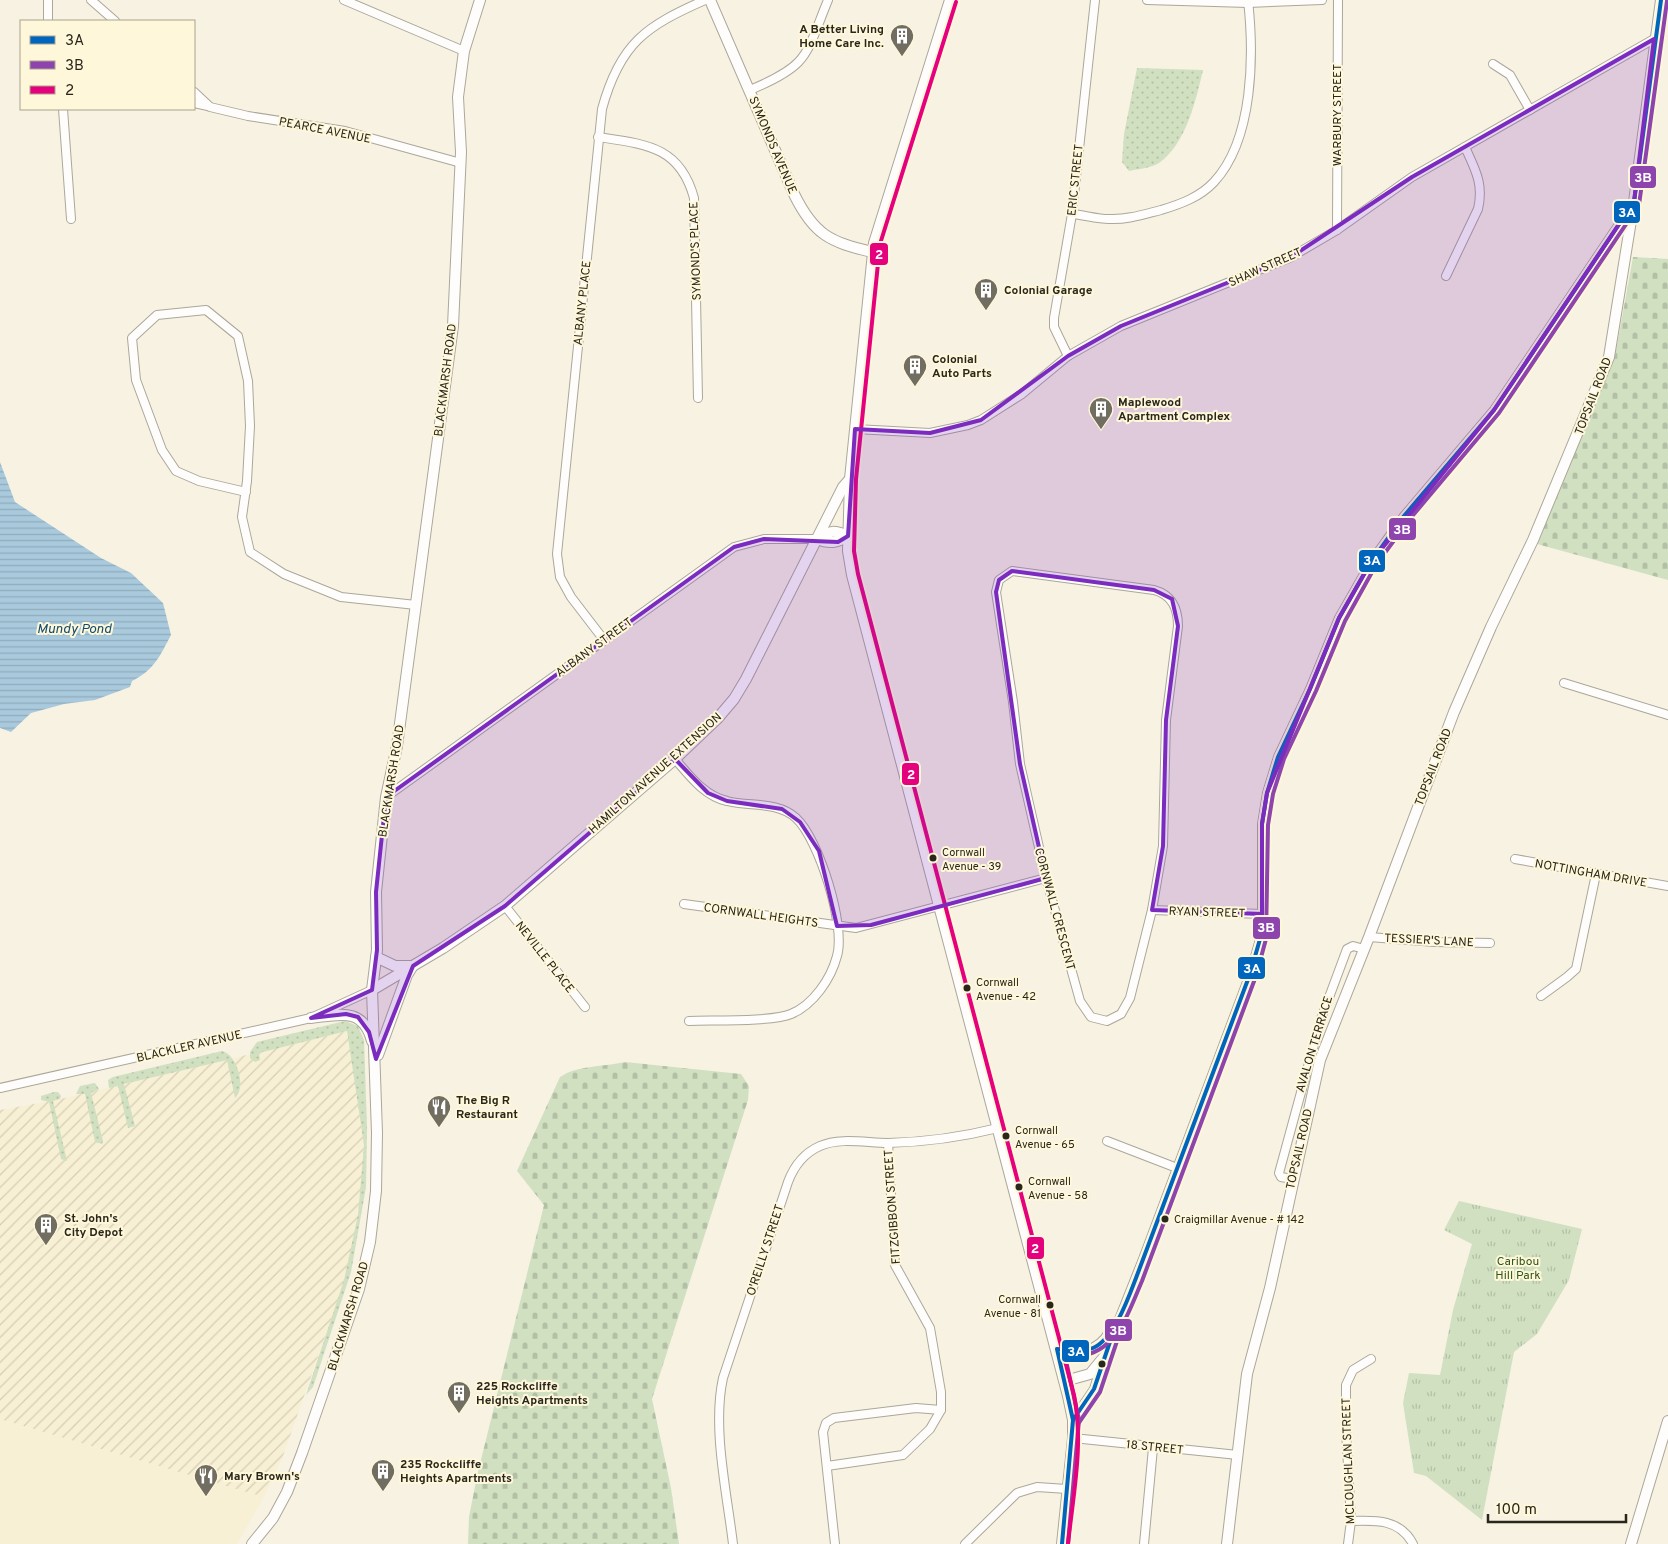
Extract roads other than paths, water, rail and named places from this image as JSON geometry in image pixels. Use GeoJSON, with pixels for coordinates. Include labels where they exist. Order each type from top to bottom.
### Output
{"type":"FeatureCollection","features":[{"type":"Feature","properties":{"kind":"street"},"geometry":{"type":"LineString","coordinates":[[48,0],[48,20]]}},
{"type":"Feature","properties":{"kind":"street"},"geometry":{"type":"LineString","coordinates":[[92,0],[114,20]]}},
{"type":"Feature","properties":{"kind":"street"},"geometry":{"type":"LineString","coordinates":[[344,0],[464,51]]}},
{"type":"Feature","properties":{"kind":"street","name":"BLACKMARSH ROAD"},"geometry":{"type":"LineString","coordinates":[[252,1544],[273,1518],[287,1492],[328,1382],[363,1273],[376,1191],[376,1059],[372,990],[376,957],[376,892],[386,796],[397,746],[453,326],[461,163],[458,97],[464,51],[480,0]]}},
{"type":"Feature","properties":{"kind":"street","name":"ALBANY PLACE"},"geometry":{"type":"LineString","coordinates":[[604,640],[571,597],[560,577],[557,554],[602,109],[607,89],[614,73],[634,44],[647,30],[662,20],[705,0]]}},
{"type":"Feature","properties":{"kind":"street","name":"SYMONDS AVENUE"},"geometry":{"type":"LineString","coordinates":[[710,0],[787,179],[807,220],[828,238],[872,252]]}},
{"type":"Feature","properties":{"kind":"street"},"geometry":{"type":"LineString","coordinates":[[750,90],[785,74],[802,60],[814,40],[828,0]]}},
{"type":"Feature","properties":{"kind":"street"},"geometry":{"type":"LineString","coordinates":[[950,0],[872,252],[850,479],[848,536],[852,574],[998,1128],[1023,1230],[1065,1381],[1073,1420],[1073,1438],[1062,1544]]}},
{"type":"Feature","properties":{"kind":"street","name":"ERIC STREET"},"geometry":{"type":"LineString","coordinates":[[1068,356],[1054,327],[1054,318],[1072,214],[1094,0]]}},
{"type":"Feature","properties":{"kind":"street"},"geometry":{"type":"LineString","coordinates":[[1146,0],[1322,0]]}},
{"type":"Feature","properties":{"kind":"street","name":"WARBURY STREET"},"geometry":{"type":"LineString","coordinates":[[1337,230],[1338,0]]}},
{"type":"Feature","properties":{"kind":"street","name":"TOPSAIL ROAD"},"geometry":{"type":"LineString","coordinates":[[1227,1544],[1247,1374],[1270,1288],[1292,1179],[1320,1060],[1369,937],[1454,712],[1491,626],[1533,540],[1609,356],[1634,202],[1660,0]]}},
{"type":"Feature","properties":{"kind":"street"},"geometry":{"type":"LineString","coordinates":[[1072,214],[1110,219],[1132,217],[1193,198],[1215,181],[1233,150],[1249,101],[1250,17],[1248,1]]}},
{"type":"Feature","properties":{"kind":"street","name":"SHAW STREET"},"geometry":{"type":"LineString","coordinates":[[855,429],[930,433],[968,426],[1022,394],[1068,356],[1121,326],[1291,257],[1337,230],[1412,177],[1654,39]]}},
{"type":"Feature","properties":{"kind":"street"},"geometry":{"type":"LineString","coordinates":[[1493,64],[1510,75],[1530,110]]}},
{"type":"Feature","properties":{"kind":"street","name":"PEARCE AVENUE"},"geometry":{"type":"LineString","coordinates":[[195,93],[210,107],[248,116],[345,131],[461,163]]}},
{"type":"Feature","properties":{"kind":"street"},"geometry":{"type":"LineString","coordinates":[[195,103],[210,107]]}},
{"type":"Feature","properties":{"kind":"street"},"geometry":{"type":"LineString","coordinates":[[63,110],[71,219]]}},
{"type":"Feature","properties":{"kind":"street","name":"SYMOND'S PLACE"},"geometry":{"type":"LineString","coordinates":[[598,137],[641,143],[678,164],[689,178],[694,198],[698,398]]}},
{"type":"Feature","properties":{"kind":"street"},"geometry":{"type":"LineString","coordinates":[[1446,276],[1478,209],[1480,198],[1479,179],[1465,147]]}},
{"type":"Feature","properties":{"kind":"street"},"geometry":{"type":"LineString","coordinates":[[1073,1420],[1094,1389],[1119,1315],[1143,1259],[1250,974],[1260,939],[1262,914],[1262,824],[1267,793],[1278,757],[1310,689],[1339,618],[1371,562],[1404,516],[1494,410],[1634,202]]}},
{"type":"Feature","properties":{"kind":"street"},"geometry":{"type":"LineString","coordinates":[[246,492],[200,481],[176,471],[162,450],[136,380],[132,338],[157,314],[206,310],[238,336],[248,381],[250,426],[246,492],[242,517],[250,552],[284,574],[341,597],[416,605]]}},
{"type":"Feature","properties":{"kind":"street","name":"HAMILTON AVENUE EXTENSION"},"geometry":{"type":"LineString","coordinates":[[372,990],[413,966],[505,906],[718,719],[734,699],[843,487],[850,479]]}},
{"type":"Feature","properties":{"kind":"street","name":"ALBANY STREET"},"geometry":{"type":"LineString","coordinates":[[386,796],[734,547],[764,539],[838,542],[848,536]]}},
{"type":"Feature","properties":{"kind":"street","name":"CORNWALL CRESCENT"},"geometry":{"type":"LineString","coordinates":[[1012,571],[1154,590],[1168,596],[1175,606],[1178,626],[1166,720],[1164,846],[1152,910],[1127,1004],[1117,1017],[1107,1021],[1096,1020],[1088,1014],[1080,1001],[1046,878],[1020,764],[1012,694],[996,592],[999,580],[1012,571]]}},
{"type":"Feature","properties":{"kind":"street"},"geometry":{"type":"LineString","coordinates":[[1564,683],[1668,715]]}},
{"type":"Feature","properties":{"kind":"street","name":"CORNWALL HEIGHTS"},"geometry":{"type":"LineString","coordinates":[[674,759],[713,796],[727,802],[782,809],[800,822],[818,852],[837,926],[838,955],[833,968],[821,988],[800,1010],[782,1017],[689,1021]]}},
{"type":"Feature","properties":{"kind":"street","name":"NOTTINGHAM DRIVE"},"geometry":{"type":"LineString","coordinates":[[1515,859],[1668,886]]}},
{"type":"Feature","properties":{"kind":"street"},"geometry":{"type":"LineString","coordinates":[[1541,996],[1576,969],[1596,874]]}},
{"type":"Feature","properties":{"kind":"street","name":"CORNWALL HEIGHTS"},"geometry":{"type":"LineString","coordinates":[[684,904],[856,928],[1046,878]]}},
{"type":"Feature","properties":{"kind":"street","name":"NEVILLE PLACE"},"geometry":{"type":"LineString","coordinates":[[505,906],[585,1007]]}},
{"type":"Feature","properties":{"kind":"street","name":"RYAN STREET"},"geometry":{"type":"LineString","coordinates":[[1152,910],[1262,914]]}},
{"type":"Feature","properties":{"kind":"street","name":"TESSIER'S LANE"},"geometry":{"type":"LineString","coordinates":[[1369,937],[1435,942],[1490,943]]}},
{"type":"Feature","properties":{"kind":"street","name":"AVALON TERRACE"},"geometry":{"type":"LineString","coordinates":[[1292,1179],[1281,1177],[1280,1170],[1321,1019],[1347,949],[1353,946],[1364,949]]}},
{"type":"Feature","properties":{"kind":"street"},"geometry":{"type":"LineString","coordinates":[[376,957],[395,966],[404,968],[413,966]]}},
{"type":"Feature","properties":{"kind":"street"},"geometry":{"type":"LineString","coordinates":[[376,1059],[407,975],[413,966]]}},
{"type":"Feature","properties":{"kind":"street","name":"BLACKLER AVENUE"},"geometry":{"type":"LineString","coordinates":[[0,1088],[311,1018],[372,990]]}},
{"type":"Feature","properties":{"kind":"street"},"geometry":{"type":"LineString","coordinates":[[311,1018],[346,1014],[358,1017],[369,1032],[376,1059]]}},
{"type":"Feature","properties":{"kind":"street","name":"O'REILLY STREET"},"geometry":{"type":"LineString","coordinates":[[734,1544],[719,1423],[720,1394],[723,1378],[788,1182],[800,1160],[821,1145],[837,1142],[888,1143],[942,1140],[998,1128]]}},
{"type":"Feature","properties":{"kind":"street"},"geometry":{"type":"LineString","coordinates":[[1107,1141],[1177,1168]]}},
{"type":"Feature","properties":{"kind":"street","name":"FITZGIBBON STREET"},"geometry":{"type":"LineString","coordinates":[[888,1143],[895,1265],[930,1328],[941,1392],[941,1410]]}},
{"type":"Feature","properties":{"kind":"street"},"geometry":{"type":"LineString","coordinates":[[1057,1349],[1074,1351],[1093,1349],[1106,1338],[1119,1315]]}},
{"type":"Feature","properties":{"kind":"street"},"geometry":{"type":"LineString","coordinates":[[1065,1381],[1090,1374],[1104,1357]]}},
{"type":"Feature","properties":{"kind":"street","name":"MCLOUGHLAN STREET"},"geometry":{"type":"LineString","coordinates":[[1348,1544],[1350,1520],[1346,1385],[1353,1370],[1371,1359]]}},
{"type":"Feature","properties":{"kind":"street"},"geometry":{"type":"LineString","coordinates":[[827,1466],[903,1454],[930,1429],[941,1410],[916,1408],[831,1418],[823,1429],[835,1544]]}},
{"type":"Feature","properties":{"kind":"street"},"geometry":{"type":"LineString","coordinates":[[1631,1544],[1668,1421]]}},
{"type":"Feature","properties":{"kind":"street","name":"18 STREET"},"geometry":{"type":"LineString","coordinates":[[1073,1438],[1153,1448],[1238,1455]]}},
{"type":"Feature","properties":{"kind":"street"},"geometry":{"type":"LineString","coordinates":[[1144,1544],[1153,1448]]}},
{"type":"Feature","properties":{"kind":"street"},"geometry":{"type":"LineString","coordinates":[[965,1544],[1017,1493],[1037,1487],[1067,1489]]}},
{"type":"Feature","properties":{"kind":"street"},"geometry":{"type":"LineString","coordinates":[[1350,1520],[1379,1520],[1395,1524],[1402,1529],[1414,1544]]}},
{"type":"Feature","properties":{"kind":"water","name":"Mundy Pond"},"geometry":{"type":"Polygon","coordinates":[[[0,462],[15,502],[101,558],[131,573],[163,603],[171,635],[156,662],[140,677],[132,681],[130,687],[95,700],[64,704],[31,713],[11,732],[0,728],[0,462]]]}},
{"type":"Feature","properties":{"kind":"place","name":"A Better Living Home Care Inc."},"geometry":{"type":"Point","coordinates":[902,57]}},
{"type":"Feature","properties":{"kind":"place","name":"Colonial Garage"},"geometry":{"type":"Point","coordinates":[986,311]}},
{"type":"Feature","properties":{"kind":"place","name":"Colonial Auto Parts"},"geometry":{"type":"Point","coordinates":[915,387]}},
{"type":"Feature","properties":{"kind":"place","name":"Maplewood Apartment Complex"},"geometry":{"type":"Point","coordinates":[1101,430]}},
{"type":"Feature","properties":{"kind":"place","name":"Cornwall Avenue - 39"},"geometry":{"type":"Point","coordinates":[933,858]}},
{"type":"Feature","properties":{"kind":"place","name":"Cornwall Avenue - 42"},"geometry":{"type":"Point","coordinates":[967,988]}},
{"type":"Feature","properties":{"kind":"place","name":"The Big R Restaurant"},"geometry":{"type":"Point","coordinates":[439,1128]}},
{"type":"Feature","properties":{"kind":"place","name":"Cornwall Avenue - 65"},"geometry":{"type":"Point","coordinates":[1006,1136]}},
{"type":"Feature","properties":{"kind":"place","name":"Cornwall Avenue - 58"},"geometry":{"type":"Point","coordinates":[1019,1187]}},
{"type":"Feature","properties":{"kind":"place","name":"Craigmillar Avenue - # 142"},"geometry":{"type":"Point","coordinates":[1165,1219]}},
{"type":"Feature","properties":{"kind":"place","name":"St. John's City Depot"},"geometry":{"type":"Point","coordinates":[46,1246]}},
{"type":"Feature","properties":{"kind":"place","name":"Cornwall Avenue - 81"},"geometry":{"type":"Point","coordinates":[1050,1305]}},
{"type":"Feature","properties":{"kind":"place","name":"225 Rockcliffe Heights Apartments"},"geometry":{"type":"Point","coordinates":[459,1414]}},
{"type":"Feature","properties":{"kind":"place","name":"235 Rockcliffe Heights Apartments"},"geometry":{"type":"Point","coordinates":[383,1492]}},
{"type":"Feature","properties":{"kind":"place","name":"Mary Brown's"},"geometry":{"type":"Point","coordinates":[206,1497]}},
{"type":"Feature","properties":{"kind":"park label","name":"Caribou Hill Park"},"geometry":{"type":"Point","coordinates":[1518,1268]}}]}
